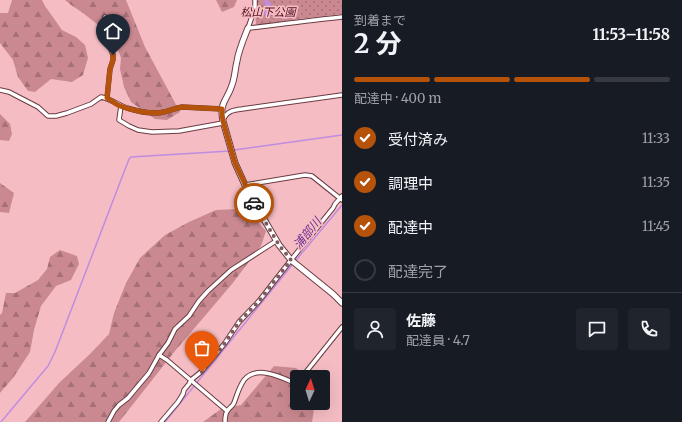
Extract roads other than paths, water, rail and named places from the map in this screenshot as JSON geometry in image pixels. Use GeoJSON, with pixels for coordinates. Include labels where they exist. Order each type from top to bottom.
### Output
{"type":"FeatureCollection","features":[{"type":"Feature","properties":{"kind":"street"},"geometry":{"type":"LineString","coordinates":[[255,0],[255,8],[239,52],[232,85],[222,109],[223,122],[235,163],[245,185],[276,241],[291,260],[342,303]]}},
{"type":"Feature","properties":{"kind":"street"},"geometry":{"type":"LineString","coordinates":[[105,17],[105,32],[113,55],[107,98]]}},
{"type":"Feature","properties":{"kind":"street"},"geometry":{"type":"LineString","coordinates":[[248,28],[342,17]]}},
{"type":"Feature","properties":{"kind":"street"},"geometry":{"type":"LineString","coordinates":[[0,90],[9,92],[38,107],[48,116],[56,116],[67,113],[91,104],[101,97],[107,98],[122,106],[140,111],[158,113],[182,107],[222,109]]}},
{"type":"Feature","properties":{"kind":"street"},"geometry":{"type":"LineString","coordinates":[[223,122],[225,115],[234,110],[342,95]]}},
{"type":"Feature","properties":{"kind":"street"},"geometry":{"type":"LineString","coordinates":[[122,106],[119,120],[138,130],[152,132],[179,131],[223,122]]}},
{"type":"Feature","properties":{"kind":"street"},"geometry":{"type":"LineString","coordinates":[[161,422],[178,402],[191,380],[202,372],[225,343],[239,322],[259,301],[341,198],[312,176],[245,185]]}},
{"type":"Feature","properties":{"kind":"street"},"geometry":{"type":"LineString","coordinates":[[108,422],[119,404],[128,398],[149,373],[168,343],[174,329],[189,316],[208,291],[232,270],[276,241]]}},
{"type":"Feature","properties":{"kind":"street"},"geometry":{"type":"LineString","coordinates":[[308,370],[342,327]]}},
{"type":"Feature","properties":{"kind":"street"},"geometry":{"type":"LineString","coordinates":[[159,355],[167,360],[227,411]]}},
{"type":"Feature","properties":{"kind":"street"},"geometry":{"type":"LineString","coordinates":[[225,422],[227,411],[233,406],[240,386],[251,374],[269,374],[290,381]]}},
{"type":"Feature","properties":{"kind":"water"},"geometry":{"type":"Polygon","coordinates":[[[264,0],[268,0],[280,15],[264,16],[264,0]]]}},
{"type":"Feature","properties":{"kind":"waterway"},"geometry":{"type":"LineString","coordinates":[[234,150],[342,135]]}},
{"type":"Feature","properties":{"kind":"waterway"},"geometry":{"type":"LineString","coordinates":[[1,422],[48,366],[55,352],[129,159],[131,157],[230,151]]}},
{"type":"Feature","properties":{"kind":"waterway","name":"浦部川"},"geometry":{"type":"LineString","coordinates":[[165,422],[342,205]]}},
{"type":"Feature","properties":{"kind":"park label","name":"松山下公園"},"geometry":{"type":"Point","coordinates":[268,12]}}]}
